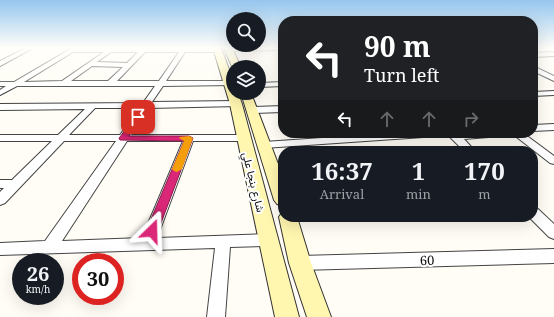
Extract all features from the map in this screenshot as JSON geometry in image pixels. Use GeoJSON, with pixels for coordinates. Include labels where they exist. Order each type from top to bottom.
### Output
{"type":"FeatureCollection","features":[{"type":"Feature","properties":{"kind":"main road","name":"شارع بنجا علي"},"geometry":{"type":"LineString","coordinates":[[241,100],[243,138],[287,317]]}},
{"type":"Feature","properties":{"kind":"main road","name":"شارع بنجا علي"},"geometry":{"type":"LineString","coordinates":[[243,100],[253,110],[278,182]]}},
{"type":"Feature","properties":{"kind":"main road"},"geometry":{"type":"LineString","coordinates":[[289,222],[300,263],[319,317]]}},
{"type":"Feature","properties":{"kind":"street"},"geometry":{"type":"LineString","coordinates":[[0,93],[50,63]]}},
{"type":"Feature","properties":{"kind":"street"},"geometry":{"type":"LineString","coordinates":[[110,84],[130,63]]}},
{"type":"Feature","properties":{"kind":"street"},"geometry":{"type":"LineString","coordinates":[[49,248],[175,63]]}},
{"type":"Feature","properties":{"kind":"street"},"geometry":{"type":"LineString","coordinates":[[63,84],[90,64],[128,65]]}},
{"type":"Feature","properties":{"kind":"street"},"geometry":{"type":"LineString","coordinates":[[538,71],[554,79]]}},
{"type":"Feature","properties":{"kind":"street"},"geometry":{"type":"LineString","coordinates":[[0,84],[226,83]]}},
{"type":"Feature","properties":{"kind":"street"},"geometry":{"type":"LineString","coordinates":[[266,85],[278,84]]}},
{"type":"Feature","properties":{"kind":"street"},"geometry":{"type":"LineString","coordinates":[[538,94],[554,93]]}},
{"type":"Feature","properties":{"kind":"street"},"geometry":{"type":"LineString","coordinates":[[0,106],[146,106],[226,99]]}},
{"type":"Feature","properties":{"kind":"street"},"geometry":{"type":"LineString","coordinates":[[0,200],[92,106]]}},
{"type":"Feature","properties":{"kind":"street"},"geometry":{"type":"LineString","coordinates":[[253,110],[278,109]]}},
{"type":"Feature","properties":{"kind":"street"},"geometry":{"type":"LineString","coordinates":[[538,128],[554,127]]}},
{"type":"Feature","properties":{"kind":"street"},"geometry":{"type":"LineString","coordinates":[[0,138],[243,138]]}},
{"type":"Feature","properties":{"kind":"street"},"geometry":{"type":"LineString","coordinates":[[147,244],[189,138]]}},
{"type":"Feature","properties":{"kind":"street"},"geometry":{"type":"LineString","coordinates":[[264,145],[366,138]]}},
{"type":"Feature","properties":{"kind":"street"},"geometry":{"type":"LineString","coordinates":[[457,138],[465,146]]}},
{"type":"Feature","properties":{"kind":"street"},"geometry":{"type":"LineString","coordinates":[[524,138],[534,146]]}},
{"type":"Feature","properties":{"kind":"street"},"geometry":{"type":"LineString","coordinates":[[538,149],[554,161]]}},
{"type":"Feature","properties":{"kind":"street"},"geometry":{"type":"LineString","coordinates":[[0,184],[16,184]]}},
{"type":"Feature","properties":{"kind":"street"},"geometry":{"type":"LineString","coordinates":[[538,218],[554,233]]}},
{"type":"Feature","properties":{"kind":"street"},"geometry":{"type":"LineString","coordinates":[[0,249],[268,240]]}},
{"type":"Feature","properties":{"kind":"street"},"geometry":{"type":"LineString","coordinates":[[216,317],[223,241]]}},
{"type":"Feature","properties":{"kind":"street","name":"60"},"geometry":{"type":"LineString","coordinates":[[300,263],[554,256]]}},
{"type":"Feature","properties":{"kind":"slow traffic"},"geometry":{"type":"LineString","coordinates":[[177,169],[189,138],[183,138]]}},
{"type":"Feature","properties":{"kind":"route"},"geometry":{"type":"LineString","coordinates":[[138,117],[123,138],[189,138],[152,231]]}}]}
